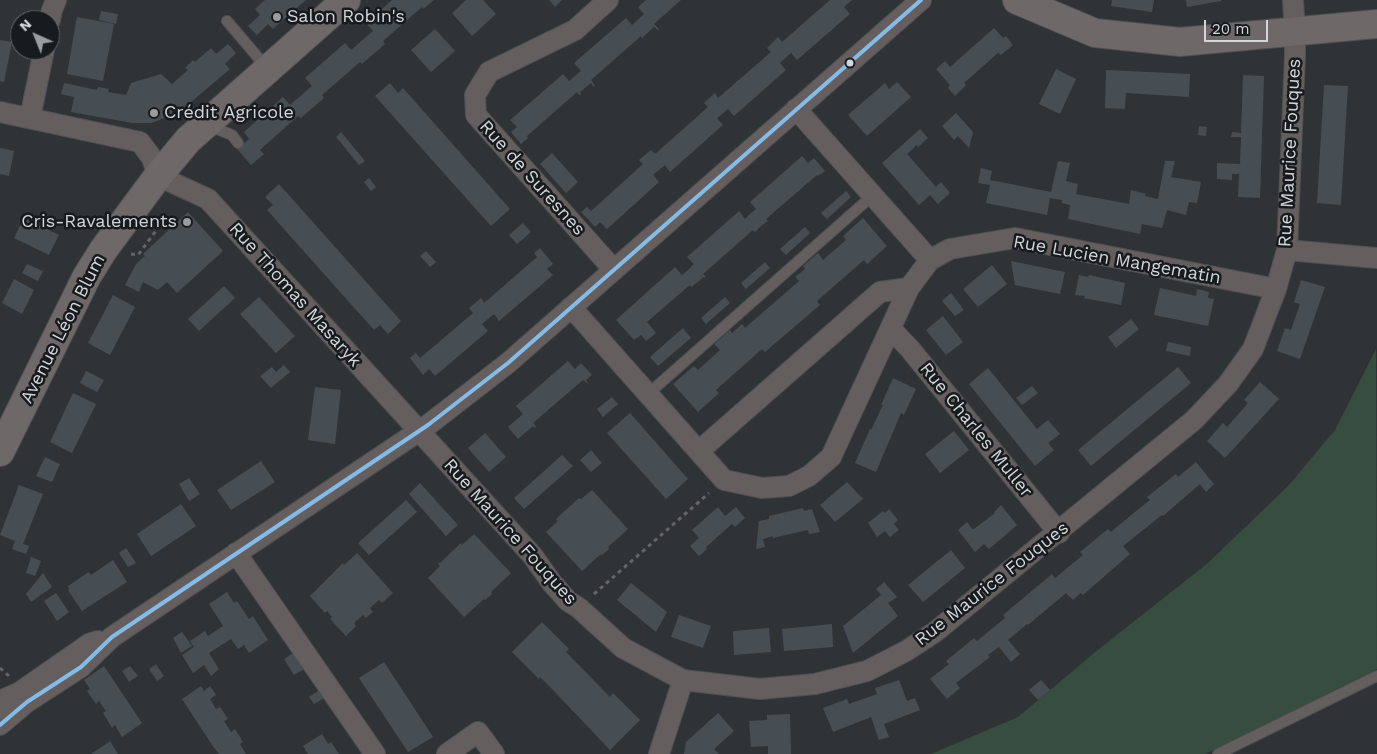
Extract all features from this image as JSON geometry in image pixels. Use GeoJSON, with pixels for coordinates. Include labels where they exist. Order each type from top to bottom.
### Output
{"type":"FeatureCollection","features":[{"type":"Feature","properties":{"kind":"street","name":"Avenue Léon Blum"},"geometry":{"type":"LineString","coordinates":[[0,452],[87,276],[104,249],[158,176],[188,140],[346,0]]}},
{"type":"Feature","properties":{"kind":"street","name":"Rue de Suresnes"},"geometry":{"type":"LineString","coordinates":[[608,0],[575,30],[489,72],[475,95],[476,115],[614,270]]}},
{"type":"Feature","properties":{"kind":"street"},"geometry":{"type":"LineString","coordinates":[[0,725],[28,702],[81,666],[112,637],[419,431],[508,363],[921,0]]}},
{"type":"Feature","properties":{"kind":"street"},"geometry":{"type":"LineString","coordinates":[[1017,0],[1095,33],[1180,42],[1377,24]]}},
{"type":"Feature","properties":{"kind":"street","name":"Rue Maurice Fouques"},"geometry":{"type":"LineString","coordinates":[[419,431],[532,554],[552,583],[568,601],[579,608],[623,648],[683,680],[760,689],[815,684],[866,671],[906,651],[935,632],[1059,533],[1194,420],[1228,384],[1254,349],[1276,289],[1287,250],[1295,32],[1293,0]]}},
{"type":"Feature","properties":{"kind":"street"},"geometry":{"type":"LineString","coordinates":[[30,118],[42,60]]}},
{"type":"Feature","properties":{"kind":"street"},"geometry":{"type":"LineString","coordinates":[[796,109],[930,260]]}},
{"type":"Feature","properties":{"kind":"street"},"geometry":{"type":"LineString","coordinates":[[0,112],[140,142],[152,158],[158,176]]}},
{"type":"Feature","properties":{"kind":"street","name":"Rue Thomas Masaryk"},"geometry":{"type":"LineString","coordinates":[[158,176],[208,199],[419,431]]}},
{"type":"Feature","properties":{"kind":"street","name":"Rue Lucien Mangematin"},"geometry":{"type":"LineString","coordinates":[[571,307],[724,480],[762,488],[789,486],[809,476],[831,457],[910,288],[930,260],[950,249],[1015,238],[1276,289]]}},
{"type":"Feature","properties":{"kind":"street"},"geometry":{"type":"LineString","coordinates":[[1287,250],[1377,258]]}},
{"type":"Feature","properties":{"kind":"street"},"geometry":{"type":"LineString","coordinates":[[699,451],[880,292],[910,288]]}},
{"type":"Feature","properties":{"kind":"street","name":"Rue Charles Muller"},"geometry":{"type":"LineString","coordinates":[[891,329],[910,349],[1059,533]]}},
{"type":"Feature","properties":{"kind":"street"},"geometry":{"type":"LineString","coordinates":[[236,553],[376,754]]}},
{"type":"Feature","properties":{"kind":"street"},"geometry":{"type":"LineString","coordinates":[[0,701],[20,692],[89,644],[112,637]]}},
{"type":"Feature","properties":{"kind":"street"},"geometry":{"type":"LineString","coordinates":[[660,754],[683,680]]}},
{"type":"Feature","properties":{"kind":"street"},"geometry":{"type":"LineString","coordinates":[[447,754],[478,732],[494,754]]}},
{"type":"Feature","properties":{"kind":"lane"},"geometry":{"type":"LineString","coordinates":[[227,21],[268,69]]}},
{"type":"Feature","properties":{"kind":"lane"},"geometry":{"type":"LineString","coordinates":[[206,124],[232,135],[238,143]]}},
{"type":"Feature","properties":{"kind":"lane"},"geometry":{"type":"LineString","coordinates":[[648,394],[872,196]]}},
{"type":"Feature","properties":{"kind":"lane"},"geometry":{"type":"LineString","coordinates":[[1218,754],[1377,676]]}},
{"type":"Feature","properties":{"kind":"path"},"geometry":{"type":"LineString","coordinates":[[138,255],[158,228]]}},
{"type":"Feature","properties":{"kind":"path"},"geometry":{"type":"LineString","coordinates":[[587,599],[712,491]]}},
{"type":"Feature","properties":{"kind":"green space"},"geometry":{"type":"Polygon","coordinates":[[[1376,349],[1377,669],[1205,754],[931,754],[1018,717],[1099,649],[1208,563],[1289,485],[1335,430],[1376,349]]]}},
{"type":"Feature","properties":{"kind":"building"},"geometry":{"type":"Polygon","coordinates":[[[265,0],[306,0],[273,29],[268,24],[257,35],[248,26],[260,15],[255,9],[265,0]]]}},
{"type":"Feature","properties":{"kind":"building"},"geometry":{"type":"Polygon","coordinates":[[[392,0],[434,0],[423,9],[422,7],[383,41],[385,44],[362,64],[360,62],[322,95],[324,98],[301,118],[298,116],[260,150],[264,154],[251,165],[237,149],[249,139],[244,132],[283,97],[290,105],[312,86],[305,78],[345,43],[351,50],[373,31],[366,23],[392,0]]]}},
{"type":"Feature","properties":{"kind":"building"},"geometry":{"type":"Polygon","coordinates":[[[466,0],[483,0],[496,14],[472,36],[452,13],[466,0]]]}},
{"type":"Feature","properties":{"kind":"building"},"geometry":{"type":"Polygon","coordinates":[[[549,0],[562,0],[555,7],[549,0]]]}},
{"type":"Feature","properties":{"kind":"building"},"geometry":{"type":"Polygon","coordinates":[[[646,0],[681,0],[654,24],[658,30],[654,27],[643,39],[641,36],[591,80],[594,87],[591,83],[580,92],[581,94],[579,95],[577,92],[527,136],[528,138],[521,144],[511,132],[517,127],[510,120],[563,74],[569,81],[581,71],[574,63],[626,18],[632,25],[644,14],[638,7],[646,0]]]}},
{"type":"Feature","properties":{"kind":"building"},"geometry":{"type":"Polygon","coordinates":[[[830,0],[852,0],[844,7],[850,14],[797,60],[791,53],[780,63],[786,70],[734,116],[728,109],[717,118],[723,125],[670,172],[665,165],[653,175],[659,182],[607,229],[600,222],[595,227],[581,212],[587,207],[591,211],[643,164],[639,160],[651,150],[655,154],[708,107],[704,103],[715,93],[718,98],[771,52],[767,48],[778,37],[782,42],[830,0]]]}},
{"type":"Feature","properties":{"kind":"building"},"geometry":{"type":"Polygon","coordinates":[[[1112,0],[1154,0],[1152,12],[1111,6],[1112,0]]]}},
{"type":"Feature","properties":{"kind":"building"},"geometry":{"type":"Polygon","coordinates":[[[1186,0],[1221,0],[1221,1],[1187,7],[1186,0]]]}},
{"type":"Feature","properties":{"kind":"building"},"geometry":{"type":"Polygon","coordinates":[[[101,11],[118,14],[116,24],[99,20],[101,11]]]}},
{"type":"Feature","properties":{"kind":"building"},"geometry":{"type":"Polygon","coordinates":[[[77,17],[114,24],[103,81],[67,74],[77,17]]]}},
{"type":"Feature","properties":{"kind":"building"},"geometry":{"type":"Polygon","coordinates":[[[994,28],[1003,38],[1006,36],[1013,45],[1001,55],[998,53],[964,83],[966,85],[955,96],[948,88],[950,85],[936,69],[945,61],[950,67],[994,28]]]}},
{"type":"Feature","properties":{"kind":"building"},"geometry":{"type":"Polygon","coordinates":[[[435,29],[455,51],[431,72],[411,50],[435,29]]]}},
{"type":"Feature","properties":{"kind":"building"},"geometry":{"type":"Polygon","coordinates":[[[0,40],[10,42],[10,52],[4,82],[0,81],[0,40]]]}},
{"type":"Feature","properties":{"kind":"building"},"geometry":{"type":"Polygon","coordinates":[[[228,44],[236,53],[225,64],[230,69],[184,108],[151,123],[132,123],[71,112],[74,97],[61,94],[64,83],[97,90],[98,87],[109,89],[108,92],[126,95],[131,83],[161,74],[172,84],[188,70],[185,68],[193,60],[195,62],[211,48],[216,54],[228,44]]]}},
{"type":"Feature","properties":{"kind":"building"},"geometry":{"type":"Polygon","coordinates":[[[1056,69],[1076,79],[1060,114],[1039,104],[1056,69]]]}},
{"type":"Feature","properties":{"kind":"building"},"geometry":{"type":"Polygon","coordinates":[[[1106,70],[1190,74],[1189,97],[1126,93],[1125,109],[1105,108],[1106,70]]]}},
{"type":"Feature","properties":{"kind":"building"},"geometry":{"type":"Polygon","coordinates":[[[1243,75],[1264,76],[1260,198],[1238,197],[1239,174],[1232,174],[1232,180],[1217,179],[1217,163],[1240,164],[1241,137],[1231,137],[1232,132],[1241,133],[1243,75]]]}},
{"type":"Feature","properties":{"kind":"building"},"geometry":{"type":"Polygon","coordinates":[[[897,82],[911,97],[867,136],[848,115],[885,83],[889,89],[897,82]]]}},
{"type":"Feature","properties":{"kind":"building"},"geometry":{"type":"Polygon","coordinates":[[[390,83],[398,93],[403,88],[510,209],[491,226],[375,96],[390,83]]]}},
{"type":"Feature","properties":{"kind":"building"},"geometry":{"type":"Polygon","coordinates":[[[1324,85],[1348,86],[1341,205],[1317,203],[1324,85]]]}},
{"type":"Feature","properties":{"kind":"building"},"geometry":{"type":"Polygon","coordinates":[[[956,113],[973,132],[969,148],[958,136],[954,140],[942,126],[956,113]]]}},
{"type":"Feature","properties":{"kind":"building"},"geometry":{"type":"Polygon","coordinates":[[[1199,126],[1207,127],[1206,136],[1198,135],[1199,126]]]}},
{"type":"Feature","properties":{"kind":"building"},"geometry":{"type":"Polygon","coordinates":[[[920,129],[928,138],[907,154],[936,187],[941,182],[950,193],[938,204],[930,195],[919,205],[882,163],[920,129]]]}},
{"type":"Feature","properties":{"kind":"building"},"geometry":{"type":"Polygon","coordinates":[[[341,132],[365,161],[359,165],[336,137],[341,132]]]}},
{"type":"Feature","properties":{"kind":"building"},"geometry":{"type":"Polygon","coordinates":[[[0,148],[14,151],[9,176],[0,174],[0,148]]]}},
{"type":"Feature","properties":{"kind":"building"},"geometry":{"type":"Polygon","coordinates":[[[552,153],[578,182],[566,193],[540,164],[552,153]]]}},
{"type":"Feature","properties":{"kind":"building"},"geometry":{"type":"Polygon","coordinates":[[[802,156],[808,163],[814,158],[825,171],[817,175],[766,219],[768,221],[755,232],[753,230],[703,274],[705,278],[691,287],[690,285],[647,322],[656,333],[646,341],[641,335],[634,340],[616,320],[675,267],[682,275],[688,270],[694,264],[687,257],[739,211],[745,219],[756,209],[750,202],[802,156]]]}},
{"type":"Feature","properties":{"kind":"building"},"geometry":{"type":"Polygon","coordinates":[[[1058,161],[1070,163],[1066,181],[1078,184],[1076,194],[1129,204],[1131,190],[1158,199],[1165,161],[1175,161],[1171,177],[1201,182],[1197,203],[1189,202],[1186,215],[1167,210],[1162,228],[1142,224],[1140,234],[1068,219],[1070,205],[1062,203],[1062,200],[1050,198],[1047,215],[986,203],[990,185],[978,183],[981,168],[992,171],[990,180],[1051,192],[1058,161]]]}},
{"type":"Feature","properties":{"kind":"building"},"geometry":{"type":"Polygon","coordinates":[[[369,178],[376,187],[371,191],[364,182],[369,178]]]}},
{"type":"Feature","properties":{"kind":"building"},"geometry":{"type":"Polygon","coordinates":[[[279,184],[401,321],[388,334],[380,325],[374,330],[267,210],[273,205],[265,197],[279,184]]]}},
{"type":"Feature","properties":{"kind":"building"},"geometry":{"type":"Polygon","coordinates":[[[846,191],[851,197],[827,219],[821,213],[846,191]]]}},
{"type":"Feature","properties":{"kind":"building"},"geometry":{"type":"Polygon","coordinates":[[[188,212],[223,251],[177,293],[167,282],[158,290],[143,282],[139,292],[125,285],[136,264],[145,256],[143,254],[188,212]]]}},
{"type":"Feature","properties":{"kind":"building"},"geometry":{"type":"Polygon","coordinates":[[[24,218],[59,235],[49,255],[14,238],[24,218]]]}},
{"type":"Feature","properties":{"kind":"building"},"geometry":{"type":"Polygon","coordinates":[[[863,218],[887,246],[867,264],[864,260],[817,301],[820,305],[765,352],[762,349],[716,390],[719,393],[698,412],[673,384],[694,366],[698,370],[720,350],[714,344],[730,330],[732,333],[742,324],[745,328],[799,281],[795,277],[805,269],[803,266],[818,253],[823,260],[846,240],[843,236],[863,218]]]}},
{"type":"Feature","properties":{"kind":"building"},"geometry":{"type":"Polygon","coordinates":[[[523,223],[531,232],[517,244],[509,235],[523,223]]]}},
{"type":"Feature","properties":{"kind":"building"},"geometry":{"type":"Polygon","coordinates":[[[805,227],[810,233],[786,255],[780,249],[805,227]]]}},
{"type":"Feature","properties":{"kind":"building"},"geometry":{"type":"Polygon","coordinates":[[[540,248],[553,264],[547,269],[553,275],[499,321],[494,314],[482,324],[488,331],[435,376],[429,369],[423,375],[410,358],[416,353],[420,358],[446,336],[473,313],[469,308],[481,298],[484,303],[537,257],[534,253],[540,248]]]}},
{"type":"Feature","properties":{"kind":"building"},"geometry":{"type":"Polygon","coordinates":[[[426,251],[436,262],[430,267],[420,256],[426,251]]]}},
{"type":"Feature","properties":{"kind":"building"},"geometry":{"type":"Polygon","coordinates":[[[1011,261],[1065,272],[1060,294],[1015,285],[1011,261]]]}},
{"type":"Feature","properties":{"kind":"building"},"geometry":{"type":"Polygon","coordinates":[[[765,262],[770,268],[746,289],[741,283],[765,262]]]}},
{"type":"Feature","properties":{"kind":"building"},"geometry":{"type":"Polygon","coordinates":[[[27,264],[43,271],[38,281],[22,273],[27,264]]]}},
{"type":"Feature","properties":{"kind":"building"},"geometry":{"type":"Polygon","coordinates":[[[992,265],[1007,284],[978,307],[963,289],[992,265]]]}},
{"type":"Feature","properties":{"kind":"building"},"geometry":{"type":"Polygon","coordinates":[[[1079,275],[1088,277],[1089,275],[1125,283],[1121,305],[1075,295],[1079,275]]]}},
{"type":"Feature","properties":{"kind":"building"},"geometry":{"type":"Polygon","coordinates":[[[14,279],[34,290],[22,314],[2,303],[14,279]]]}},
{"type":"Feature","properties":{"kind":"building"},"geometry":{"type":"Polygon","coordinates":[[[1301,280],[1325,287],[1300,359],[1277,351],[1285,328],[1291,330],[1300,304],[1294,302],[1301,280]]]}},
{"type":"Feature","properties":{"kind":"building"},"geometry":{"type":"Polygon","coordinates":[[[224,286],[235,298],[199,331],[188,319],[224,286]]]}},
{"type":"Feature","properties":{"kind":"building"},"geometry":{"type":"Polygon","coordinates":[[[1160,288],[1196,296],[1197,289],[1209,292],[1208,298],[1214,299],[1208,326],[1154,315],[1160,288]]]}},
{"type":"Feature","properties":{"kind":"building"},"geometry":{"type":"Polygon","coordinates":[[[951,293],[964,310],[955,316],[942,301],[951,293]]]}},
{"type":"Feature","properties":{"kind":"building"},"geometry":{"type":"Polygon","coordinates":[[[113,295],[135,307],[110,355],[88,343],[113,295]]]}},
{"type":"Feature","properties":{"kind":"building"},"geometry":{"type":"Polygon","coordinates":[[[259,297],[295,336],[276,353],[240,314],[259,297]]]}},
{"type":"Feature","properties":{"kind":"building"},"geometry":{"type":"Polygon","coordinates":[[[725,297],[730,303],[706,324],[701,318],[725,297]]]}},
{"type":"Feature","properties":{"kind":"building"},"geometry":{"type":"Polygon","coordinates":[[[943,316],[963,342],[946,355],[926,330],[943,316]]]}},
{"type":"Feature","properties":{"kind":"building"},"geometry":{"type":"Polygon","coordinates":[[[1131,319],[1139,329],[1116,348],[1108,337],[1131,319]]]}},
{"type":"Feature","properties":{"kind":"building"},"geometry":{"type":"Polygon","coordinates":[[[683,328],[691,338],[658,366],[650,357],[683,328]]]}},
{"type":"Feature","properties":{"kind":"building"},"geometry":{"type":"Polygon","coordinates":[[[1168,342],[1191,347],[1190,356],[1166,351],[1168,342]]]}},
{"type":"Feature","properties":{"kind":"building"},"geometry":{"type":"Polygon","coordinates":[[[568,361],[575,369],[581,363],[592,375],[586,380],[589,385],[583,380],[533,423],[535,428],[533,426],[518,439],[508,427],[523,414],[516,406],[568,361]]]}},
{"type":"Feature","properties":{"kind":"building"},"geometry":{"type":"Polygon","coordinates":[[[284,365],[290,372],[271,388],[260,376],[272,367],[276,372],[284,365]]]}},
{"type":"Feature","properties":{"kind":"building"},"geometry":{"type":"Polygon","coordinates":[[[1178,367],[1191,383],[1091,466],[1078,450],[1178,367]]]}},
{"type":"Feature","properties":{"kind":"building"},"geometry":{"type":"Polygon","coordinates":[[[988,368],[1037,429],[1048,420],[1060,434],[1048,443],[1054,450],[1035,466],[969,384],[988,368]]]}},
{"type":"Feature","properties":{"kind":"building"},"geometry":{"type":"Polygon","coordinates":[[[86,371],[104,380],[97,392],[80,383],[86,371]]]}},
{"type":"Feature","properties":{"kind":"building"},"geometry":{"type":"Polygon","coordinates":[[[893,378],[916,389],[904,415],[901,413],[876,472],[855,463],[883,405],[881,405],[893,378]]]}},
{"type":"Feature","properties":{"kind":"building"},"geometry":{"type":"Polygon","coordinates":[[[1260,382],[1279,399],[1225,458],[1207,441],[1223,423],[1227,427],[1248,403],[1244,400],[1260,382]]]}},
{"type":"Feature","properties":{"kind":"building"},"geometry":{"type":"Polygon","coordinates":[[[1032,386],[1038,393],[1022,405],[1016,398],[1032,386]]]}},
{"type":"Feature","properties":{"kind":"building"},"geometry":{"type":"Polygon","coordinates":[[[315,387],[341,390],[335,444],[308,440],[315,387]]]}},
{"type":"Feature","properties":{"kind":"building"},"geometry":{"type":"Polygon","coordinates":[[[73,393],[96,404],[72,453],[50,442],[73,393]]]}},
{"type":"Feature","properties":{"kind":"building"},"geometry":{"type":"Polygon","coordinates":[[[612,397],[618,404],[603,417],[597,409],[612,397]]]}},
{"type":"Feature","properties":{"kind":"building"},"geometry":{"type":"Polygon","coordinates":[[[630,413],[688,479],[666,499],[607,433],[630,413]]]}},
{"type":"Feature","properties":{"kind":"building"},"geometry":{"type":"Polygon","coordinates":[[[954,431],[969,450],[940,473],[925,454],[954,431]]]}},
{"type":"Feature","properties":{"kind":"building"},"geometry":{"type":"Polygon","coordinates":[[[485,433],[506,457],[489,472],[468,448],[485,433]]]}},
{"type":"Feature","properties":{"kind":"building"},"geometry":{"type":"Polygon","coordinates":[[[591,450],[602,463],[591,472],[580,460],[591,450]]]}},
{"type":"Feature","properties":{"kind":"building"},"geometry":{"type":"Polygon","coordinates":[[[562,455],[573,466],[524,509],[514,498],[562,455]]]}},
{"type":"Feature","properties":{"kind":"building"},"geometry":{"type":"Polygon","coordinates":[[[45,457],[60,464],[52,482],[36,476],[45,457]]]}},
{"type":"Feature","properties":{"kind":"building"},"geometry":{"type":"Polygon","coordinates":[[[261,461],[275,482],[231,510],[217,490],[261,461]]]}},
{"type":"Feature","properties":{"kind":"building"},"geometry":{"type":"Polygon","coordinates":[[[1196,462],[1214,484],[1206,492],[1200,484],[1163,516],[1123,546],[1130,554],[1083,595],[1081,593],[1073,600],[1066,593],[1008,640],[1020,654],[1011,662],[999,647],[988,655],[990,657],[956,683],[960,688],[947,699],[930,679],[949,664],[946,661],[974,638],[977,641],[1005,618],[1003,615],[1052,574],[1055,578],[1083,555],[1080,552],[1108,529],[1111,532],[1150,500],[1147,497],[1176,474],[1178,477],[1196,462]]]}},
{"type":"Feature","properties":{"kind":"building"},"geometry":{"type":"Polygon","coordinates":[[[189,478],[200,494],[189,501],[179,484],[189,478]]]}},
{"type":"Feature","properties":{"kind":"building"},"geometry":{"type":"Polygon","coordinates":[[[847,482],[863,499],[835,522],[820,505],[847,482]]]}},
{"type":"Feature","properties":{"kind":"building"},"geometry":{"type":"Polygon","coordinates":[[[420,483],[458,525],[446,536],[409,494],[420,483]]]}},
{"type":"Feature","properties":{"kind":"building"},"geometry":{"type":"Polygon","coordinates":[[[19,485],[43,494],[23,544],[29,546],[26,554],[12,549],[15,541],[0,535],[19,485]]]}},
{"type":"Feature","properties":{"kind":"building"},"geometry":{"type":"Polygon","coordinates":[[[592,490],[628,529],[608,547],[609,549],[582,571],[546,532],[558,521],[556,519],[579,498],[581,499],[592,490]]]}},
{"type":"Feature","properties":{"kind":"building"},"geometry":{"type":"Polygon","coordinates":[[[406,500],[417,512],[369,555],[358,543],[406,500]]]}},
{"type":"Feature","properties":{"kind":"building"},"geometry":{"type":"Polygon","coordinates":[[[181,504],[196,526],[151,556],[137,534],[181,504]]]}},
{"type":"Feature","properties":{"kind":"building"},"geometry":{"type":"Polygon","coordinates":[[[1001,505],[1017,525],[989,549],[984,544],[975,552],[958,530],[967,522],[974,529],[995,513],[1001,505]]]}},
{"type":"Feature","properties":{"kind":"building"},"geometry":{"type":"Polygon","coordinates":[[[718,507],[725,516],[736,507],[745,518],[735,527],[732,524],[706,547],[707,549],[699,556],[690,546],[699,538],[692,530],[718,507]]]}},
{"type":"Feature","properties":{"kind":"building"},"geometry":{"type":"Polygon","coordinates":[[[803,508],[804,511],[812,509],[820,532],[809,534],[808,530],[773,538],[773,536],[763,539],[765,547],[756,549],[759,521],[769,519],[769,516],[803,508]]]}},
{"type":"Feature","properties":{"kind":"building"},"geometry":{"type":"Polygon","coordinates":[[[889,509],[898,520],[894,524],[899,530],[890,537],[885,531],[877,537],[868,523],[883,511],[885,513],[889,509]]]}},
{"type":"Feature","properties":{"kind":"building"},"geometry":{"type":"Polygon","coordinates":[[[474,534],[511,573],[491,592],[492,594],[464,617],[428,578],[440,566],[438,564],[474,534]]]}},
{"type":"Feature","properties":{"kind":"building"},"geometry":{"type":"Polygon","coordinates":[[[126,548],[136,563],[128,567],[119,553],[126,548]]]}},
{"type":"Feature","properties":{"kind":"building"},"geometry":{"type":"Polygon","coordinates":[[[951,550],[965,568],[923,602],[908,585],[951,550]]]}},
{"type":"Feature","properties":{"kind":"building"},"geometry":{"type":"Polygon","coordinates":[[[357,553],[393,593],[382,603],[379,600],[370,608],[373,612],[366,618],[363,615],[354,623],[356,626],[346,636],[330,619],[332,617],[327,611],[325,613],[310,596],[343,563],[344,565],[357,553]]]}},
{"type":"Feature","properties":{"kind":"building"},"geometry":{"type":"Polygon","coordinates":[[[31,557],[41,561],[35,576],[26,573],[31,557]]]}},
{"type":"Feature","properties":{"kind":"building"},"geometry":{"type":"Polygon","coordinates":[[[113,560],[127,582],[82,611],[68,590],[68,586],[89,572],[91,575],[113,560]]]}},
{"type":"Feature","properties":{"kind":"building"},"geometry":{"type":"Polygon","coordinates":[[[43,573],[52,587],[31,602],[26,594],[43,573]]]}},
{"type":"Feature","properties":{"kind":"building"},"geometry":{"type":"Polygon","coordinates":[[[884,582],[897,597],[888,603],[898,616],[853,653],[843,626],[881,595],[876,589],[884,582]]]}},
{"type":"Feature","properties":{"kind":"building"},"geometry":{"type":"Polygon","coordinates":[[[631,583],[667,612],[656,632],[617,600],[631,583]]]}},
{"type":"Feature","properties":{"kind":"building"},"geometry":{"type":"Polygon","coordinates":[[[227,592],[234,603],[237,601],[249,619],[253,616],[268,640],[249,653],[244,645],[238,649],[231,639],[209,653],[219,669],[211,676],[204,665],[193,673],[182,655],[194,647],[190,641],[205,631],[208,636],[223,626],[209,604],[227,592]]]}},
{"type":"Feature","properties":{"kind":"building"},"geometry":{"type":"Polygon","coordinates":[[[56,593],[69,612],[57,621],[44,601],[56,593]]]}},
{"type":"Feature","properties":{"kind":"building"},"geometry":{"type":"Polygon","coordinates":[[[679,615],[711,626],[703,648],[671,637],[679,615]]]}},
{"type":"Feature","properties":{"kind":"building"},"geometry":{"type":"Polygon","coordinates":[[[542,622],[569,649],[566,652],[610,697],[613,693],[640,720],[610,750],[540,677],[539,679],[512,652],[542,622]]]}},
{"type":"Feature","properties":{"kind":"building"},"geometry":{"type":"Polygon","coordinates":[[[832,624],[833,647],[784,651],[782,629],[832,624]]]}},
{"type":"Feature","properties":{"kind":"building"},"geometry":{"type":"Polygon","coordinates":[[[769,628],[771,652],[734,655],[733,631],[769,628]]]}},
{"type":"Feature","properties":{"kind":"building"},"geometry":{"type":"Polygon","coordinates":[[[182,632],[192,646],[181,653],[173,638],[182,632]]]}},
{"type":"Feature","properties":{"kind":"building"},"geometry":{"type":"Polygon","coordinates":[[[297,651],[308,667],[294,675],[284,659],[297,651]]]}},
{"type":"Feature","properties":{"kind":"building"},"geometry":{"type":"Polygon","coordinates":[[[384,662],[433,737],[408,752],[359,678],[384,662]]]}},
{"type":"Feature","properties":{"kind":"building"},"geometry":{"type":"Polygon","coordinates":[[[156,664],[164,676],[157,681],[149,669],[156,664]]]}},
{"type":"Feature","properties":{"kind":"building"},"geometry":{"type":"Polygon","coordinates":[[[104,666],[142,723],[122,737],[115,725],[112,728],[103,713],[106,711],[99,701],[96,704],[87,691],[90,689],[84,680],[104,666]]]}},
{"type":"Feature","properties":{"kind":"building"},"geometry":{"type":"Polygon","coordinates":[[[130,666],[138,676],[129,682],[122,671],[130,666]]]}},
{"type":"Feature","properties":{"kind":"building"},"geometry":{"type":"Polygon","coordinates":[[[899,680],[907,701],[915,698],[920,710],[884,724],[889,737],[879,740],[871,717],[833,732],[823,708],[847,699],[849,704],[877,694],[875,688],[899,680]]]}},
{"type":"Feature","properties":{"kind":"building"},"geometry":{"type":"Polygon","coordinates":[[[1041,680],[1050,690],[1038,700],[1029,690],[1041,680]]]}},
{"type":"Feature","properties":{"kind":"building"},"geometry":{"type":"Polygon","coordinates":[[[201,686],[204,691],[210,686],[216,695],[210,699],[216,709],[220,707],[228,719],[224,721],[231,732],[235,729],[243,742],[240,744],[246,754],[219,754],[212,745],[182,699],[201,686]]]}},
{"type":"Feature","properties":{"kind":"building"},"geometry":{"type":"Polygon","coordinates":[[[321,689],[326,697],[314,704],[309,697],[321,689]]]}},
{"type":"Feature","properties":{"kind":"building"},"geometry":{"type":"Polygon","coordinates":[[[718,713],[734,731],[714,749],[719,754],[684,754],[686,742],[718,713]]]}},
{"type":"Feature","properties":{"kind":"building"},"geometry":{"type":"Polygon","coordinates":[[[790,714],[791,754],[768,754],[768,746],[751,747],[749,721],[767,720],[767,715],[790,714]]]}},
{"type":"Feature","properties":{"kind":"building"},"geometry":{"type":"Polygon","coordinates":[[[322,734],[328,744],[331,742],[339,754],[308,754],[303,746],[322,734]]]}},
{"type":"Feature","properties":{"kind":"building"},"geometry":{"type":"Polygon","coordinates":[[[110,741],[118,754],[91,754],[103,746],[110,741]]]}},
{"type":"Feature","properties":{"kind":"transit line"},"geometry":{"type":"LineString","coordinates":[[0,725],[27,702],[81,667],[112,637],[428,425],[508,363],[921,0]]}},
{"type":"Feature","properties":{"kind":"place","name":"Salon Robin's"},"geometry":{"type":"Point","coordinates":[277,17]}},
{"type":"Feature","properties":{"kind":"place","name":"Crédit Agricole"},"geometry":{"type":"Point","coordinates":[154,113]}},
{"type":"Feature","properties":{"kind":"place","name":"Cris-Ravalements"},"geometry":{"type":"Point","coordinates":[187,222]}}]}
